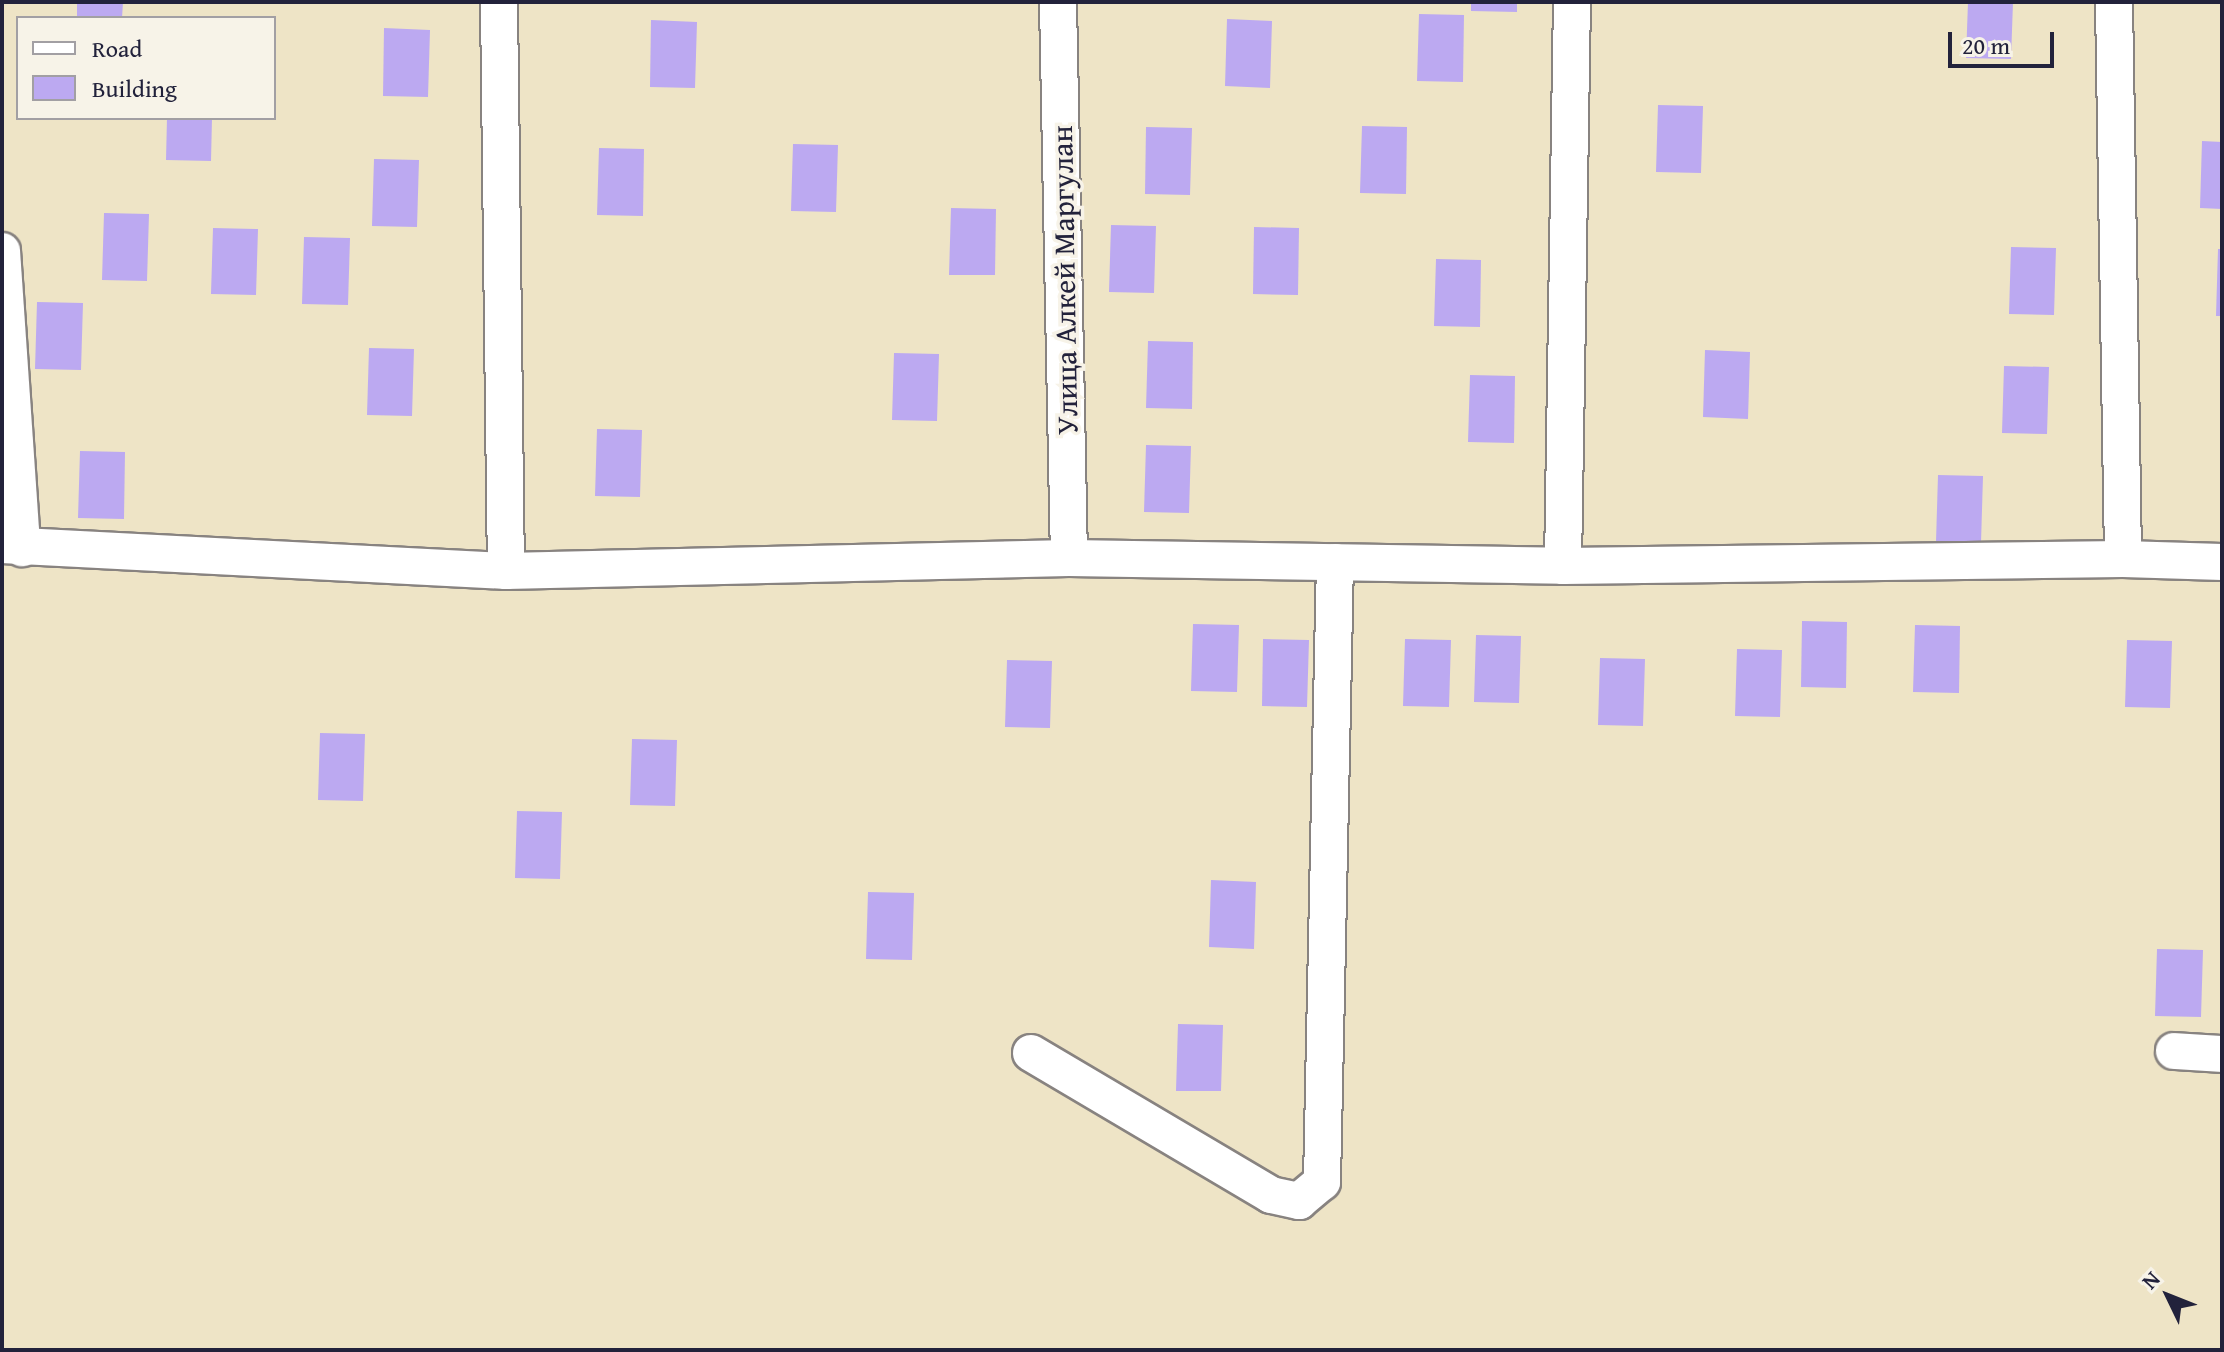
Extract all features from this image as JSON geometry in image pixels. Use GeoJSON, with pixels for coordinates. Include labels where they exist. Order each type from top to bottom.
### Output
{"type":"FeatureCollection","features":[{"type":"Feature","properties":{"kind":"street"},"geometry":{"type":"LineString","coordinates":[[499,2],[506,571]]}},
{"type":"Feature","properties":{"kind":"street","name":"Улица Алкей Маргулан"},"geometry":{"type":"LineString","coordinates":[[1058,2],[1069,558]]}},
{"type":"Feature","properties":{"kind":"street"},"geometry":{"type":"LineString","coordinates":[[1563,566],[1572,2]]}},
{"type":"Feature","properties":{"kind":"street"},"geometry":{"type":"LineString","coordinates":[[2114,2],[2123,559]]}},
{"type":"Feature","properties":{"kind":"street"},"geometry":{"type":"LineString","coordinates":[[2,251],[12,547],[506,571],[1069,558],[1563,566],[2123,559],[2222,562]]}},
{"type":"Feature","properties":{"kind":"street"},"geometry":{"type":"LineString","coordinates":[[1031,1053],[1271,1195],[1299,1201],[1322,1182],[1335,562]]}},
{"type":"Feature","properties":{"kind":"street"},"geometry":{"type":"LineString","coordinates":[[2174,1051],[2222,1054]]}},
{"type":"Feature","properties":{"kind":"building"},"geometry":{"type":"Polygon","coordinates":[[[77,2],[123,2],[122,16],[77,16],[77,2]]]}},
{"type":"Feature","properties":{"kind":"building"},"geometry":{"type":"Polygon","coordinates":[[[1471,2],[1517,2],[1517,12],[1471,11],[1471,2]]]}},
{"type":"Feature","properties":{"kind":"building"},"geometry":{"type":"Polygon","coordinates":[[[1968,2],[2013,2],[2011,59],[1966,58],[1968,2]]]}},
{"type":"Feature","properties":{"kind":"building"},"geometry":{"type":"Polygon","coordinates":[[[1419,14],[1464,15],[1463,82],[1417,81],[1419,14]]]}},
{"type":"Feature","properties":{"kind":"building"},"geometry":{"type":"Polygon","coordinates":[[[1227,19],[1272,21],[1270,88],[1225,86],[1227,19]]]}},
{"type":"Feature","properties":{"kind":"building"},"geometry":{"type":"Polygon","coordinates":[[[651,20],[697,22],[695,88],[650,87],[651,20]]]}},
{"type":"Feature","properties":{"kind":"building"},"geometry":{"type":"Polygon","coordinates":[[[384,28],[430,30],[428,97],[383,96],[384,28]]]}},
{"type":"Feature","properties":{"kind":"building"},"geometry":{"type":"Polygon","coordinates":[[[1658,105],[1703,106],[1701,173],[1656,172],[1658,105]]]}},
{"type":"Feature","properties":{"kind":"building"},"geometry":{"type":"Polygon","coordinates":[[[167,120],[212,120],[211,161],[166,160],[167,120]]]}},
{"type":"Feature","properties":{"kind":"building"},"geometry":{"type":"Polygon","coordinates":[[[1362,126],[1407,127],[1406,194],[1360,193],[1362,126]]]}},
{"type":"Feature","properties":{"kind":"building"},"geometry":{"type":"Polygon","coordinates":[[[1146,127],[1192,128],[1190,195],[1145,194],[1146,127]]]}},
{"type":"Feature","properties":{"kind":"building"},"geometry":{"type":"Polygon","coordinates":[[[2202,141],[2222,142],[2222,209],[2200,208],[2202,141]]]}},
{"type":"Feature","properties":{"kind":"building"},"geometry":{"type":"Polygon","coordinates":[[[793,144],[838,145],[836,212],[791,211],[793,144]]]}},
{"type":"Feature","properties":{"kind":"building"},"geometry":{"type":"Polygon","coordinates":[[[599,148],[644,149],[643,216],[597,215],[599,148]]]}},
{"type":"Feature","properties":{"kind":"building"},"geometry":{"type":"Polygon","coordinates":[[[374,159],[419,160],[417,227],[372,226],[374,159]]]}},
{"type":"Feature","properties":{"kind":"building"},"geometry":{"type":"Polygon","coordinates":[[[951,208],[996,209],[995,275],[949,275],[951,208]]]}},
{"type":"Feature","properties":{"kind":"building"},"geometry":{"type":"Polygon","coordinates":[[[104,213],[149,214],[147,281],[102,280],[104,213]]]}},
{"type":"Feature","properties":{"kind":"building"},"geometry":{"type":"Polygon","coordinates":[[[1111,225],[1156,226],[1154,293],[1109,292],[1111,225]]]}},
{"type":"Feature","properties":{"kind":"building"},"geometry":{"type":"Polygon","coordinates":[[[1254,227],[1299,228],[1298,295],[1253,294],[1254,227]]]}},
{"type":"Feature","properties":{"kind":"building"},"geometry":{"type":"Polygon","coordinates":[[[213,228],[258,229],[256,295],[211,294],[213,228]]]}},
{"type":"Feature","properties":{"kind":"building"},"geometry":{"type":"Polygon","coordinates":[[[304,237],[350,238],[348,305],[302,304],[304,237]]]}},
{"type":"Feature","properties":{"kind":"building"},"geometry":{"type":"Polygon","coordinates":[[[2011,247],[2056,248],[2054,315],[2009,314],[2011,247]]]}},
{"type":"Feature","properties":{"kind":"building"},"geometry":{"type":"Polygon","coordinates":[[[2218,249],[2222,249],[2222,316],[2216,316],[2218,249]]]}},
{"type":"Feature","properties":{"kind":"building"},"geometry":{"type":"Polygon","coordinates":[[[1436,259],[1481,260],[1480,327],[1434,326],[1436,259]]]}},
{"type":"Feature","properties":{"kind":"building"},"geometry":{"type":"Polygon","coordinates":[[[37,302],[83,303],[81,370],[35,369],[37,302]]]}},
{"type":"Feature","properties":{"kind":"building"},"geometry":{"type":"Polygon","coordinates":[[[1148,341],[1193,342],[1192,409],[1146,408],[1148,341]]]}},
{"type":"Feature","properties":{"kind":"building"},"geometry":{"type":"Polygon","coordinates":[[[369,348],[414,349],[412,416],[367,415],[369,348]]]}},
{"type":"Feature","properties":{"kind":"building"},"geometry":{"type":"Polygon","coordinates":[[[1705,350],[1750,352],[1748,419],[1703,417],[1705,350]]]}},
{"type":"Feature","properties":{"kind":"building"},"geometry":{"type":"Polygon","coordinates":[[[894,353],[939,354],[937,421],[892,420],[894,353]]]}},
{"type":"Feature","properties":{"kind":"building"},"geometry":{"type":"Polygon","coordinates":[[[2004,366],[2049,367],[2047,434],[2002,433],[2004,366]]]}},
{"type":"Feature","properties":{"kind":"building"},"geometry":{"type":"Polygon","coordinates":[[[1470,375],[1515,376],[1514,443],[1468,442],[1470,375]]]}},
{"type":"Feature","properties":{"kind":"building"},"geometry":{"type":"Polygon","coordinates":[[[597,429],[642,430],[640,497],[595,496],[597,429]]]}},
{"type":"Feature","properties":{"kind":"building"},"geometry":{"type":"Polygon","coordinates":[[[1146,445],[1191,446],[1189,513],[1144,512],[1146,445]]]}},
{"type":"Feature","properties":{"kind":"building"},"geometry":{"type":"Polygon","coordinates":[[[80,451],[125,452],[124,519],[78,518],[80,451]]]}},
{"type":"Feature","properties":{"kind":"building"},"geometry":{"type":"Polygon","coordinates":[[[1938,475],[1983,476],[1981,543],[1936,542],[1938,475]]]}},
{"type":"Feature","properties":{"kind":"building"},"geometry":{"type":"Polygon","coordinates":[[[1802,621],[1847,622],[1846,688],[1801,687],[1802,621]]]}},
{"type":"Feature","properties":{"kind":"building"},"geometry":{"type":"Polygon","coordinates":[[[1193,624],[1239,625],[1237,692],[1191,691],[1193,624]]]}},
{"type":"Feature","properties":{"kind":"building"},"geometry":{"type":"Polygon","coordinates":[[[1915,625],[1960,626],[1959,693],[1913,692],[1915,625]]]}},
{"type":"Feature","properties":{"kind":"building"},"geometry":{"type":"Polygon","coordinates":[[[1476,635],[1521,636],[1519,703],[1474,702],[1476,635]]]}},
{"type":"Feature","properties":{"kind":"building"},"geometry":{"type":"Polygon","coordinates":[[[1263,639],[1309,640],[1307,707],[1262,706],[1263,639]]]}},
{"type":"Feature","properties":{"kind":"building"},"geometry":{"type":"Polygon","coordinates":[[[1405,639],[1451,640],[1449,707],[1403,706],[1405,639]]]}},
{"type":"Feature","properties":{"kind":"building"},"geometry":{"type":"Polygon","coordinates":[[[2127,640],[2172,641],[2170,708],[2125,707],[2127,640]]]}},
{"type":"Feature","properties":{"kind":"building"},"geometry":{"type":"Polygon","coordinates":[[[1737,649],[1782,650],[1780,717],[1735,716],[1737,649]]]}},
{"type":"Feature","properties":{"kind":"building"},"geometry":{"type":"Polygon","coordinates":[[[1600,658],[1645,659],[1643,726],[1598,725],[1600,658]]]}},
{"type":"Feature","properties":{"kind":"building"},"geometry":{"type":"Polygon","coordinates":[[[1007,660],[1052,661],[1050,728],[1005,727],[1007,660]]]}},
{"type":"Feature","properties":{"kind":"building"},"geometry":{"type":"Polygon","coordinates":[[[320,733],[365,734],[363,801],[318,800],[320,733]]]}},
{"type":"Feature","properties":{"kind":"building"},"geometry":{"type":"Polygon","coordinates":[[[632,739],[677,740],[675,806],[630,805],[632,739]]]}},
{"type":"Feature","properties":{"kind":"building"},"geometry":{"type":"Polygon","coordinates":[[[517,811],[562,812],[560,879],[515,878],[517,811]]]}},
{"type":"Feature","properties":{"kind":"building"},"geometry":{"type":"Polygon","coordinates":[[[1211,880],[1256,882],[1254,949],[1209,947],[1211,880]]]}},
{"type":"Feature","properties":{"kind":"building"},"geometry":{"type":"Polygon","coordinates":[[[868,892],[914,893],[912,960],[866,959],[868,892]]]}},
{"type":"Feature","properties":{"kind":"building"},"geometry":{"type":"Polygon","coordinates":[[[2157,949],[2203,950],[2201,1017],[2155,1016],[2157,949]]]}},
{"type":"Feature","properties":{"kind":"building"},"geometry":{"type":"Polygon","coordinates":[[[1178,1024],[1223,1025],[1221,1091],[1176,1091],[1178,1024]]]}}]}
